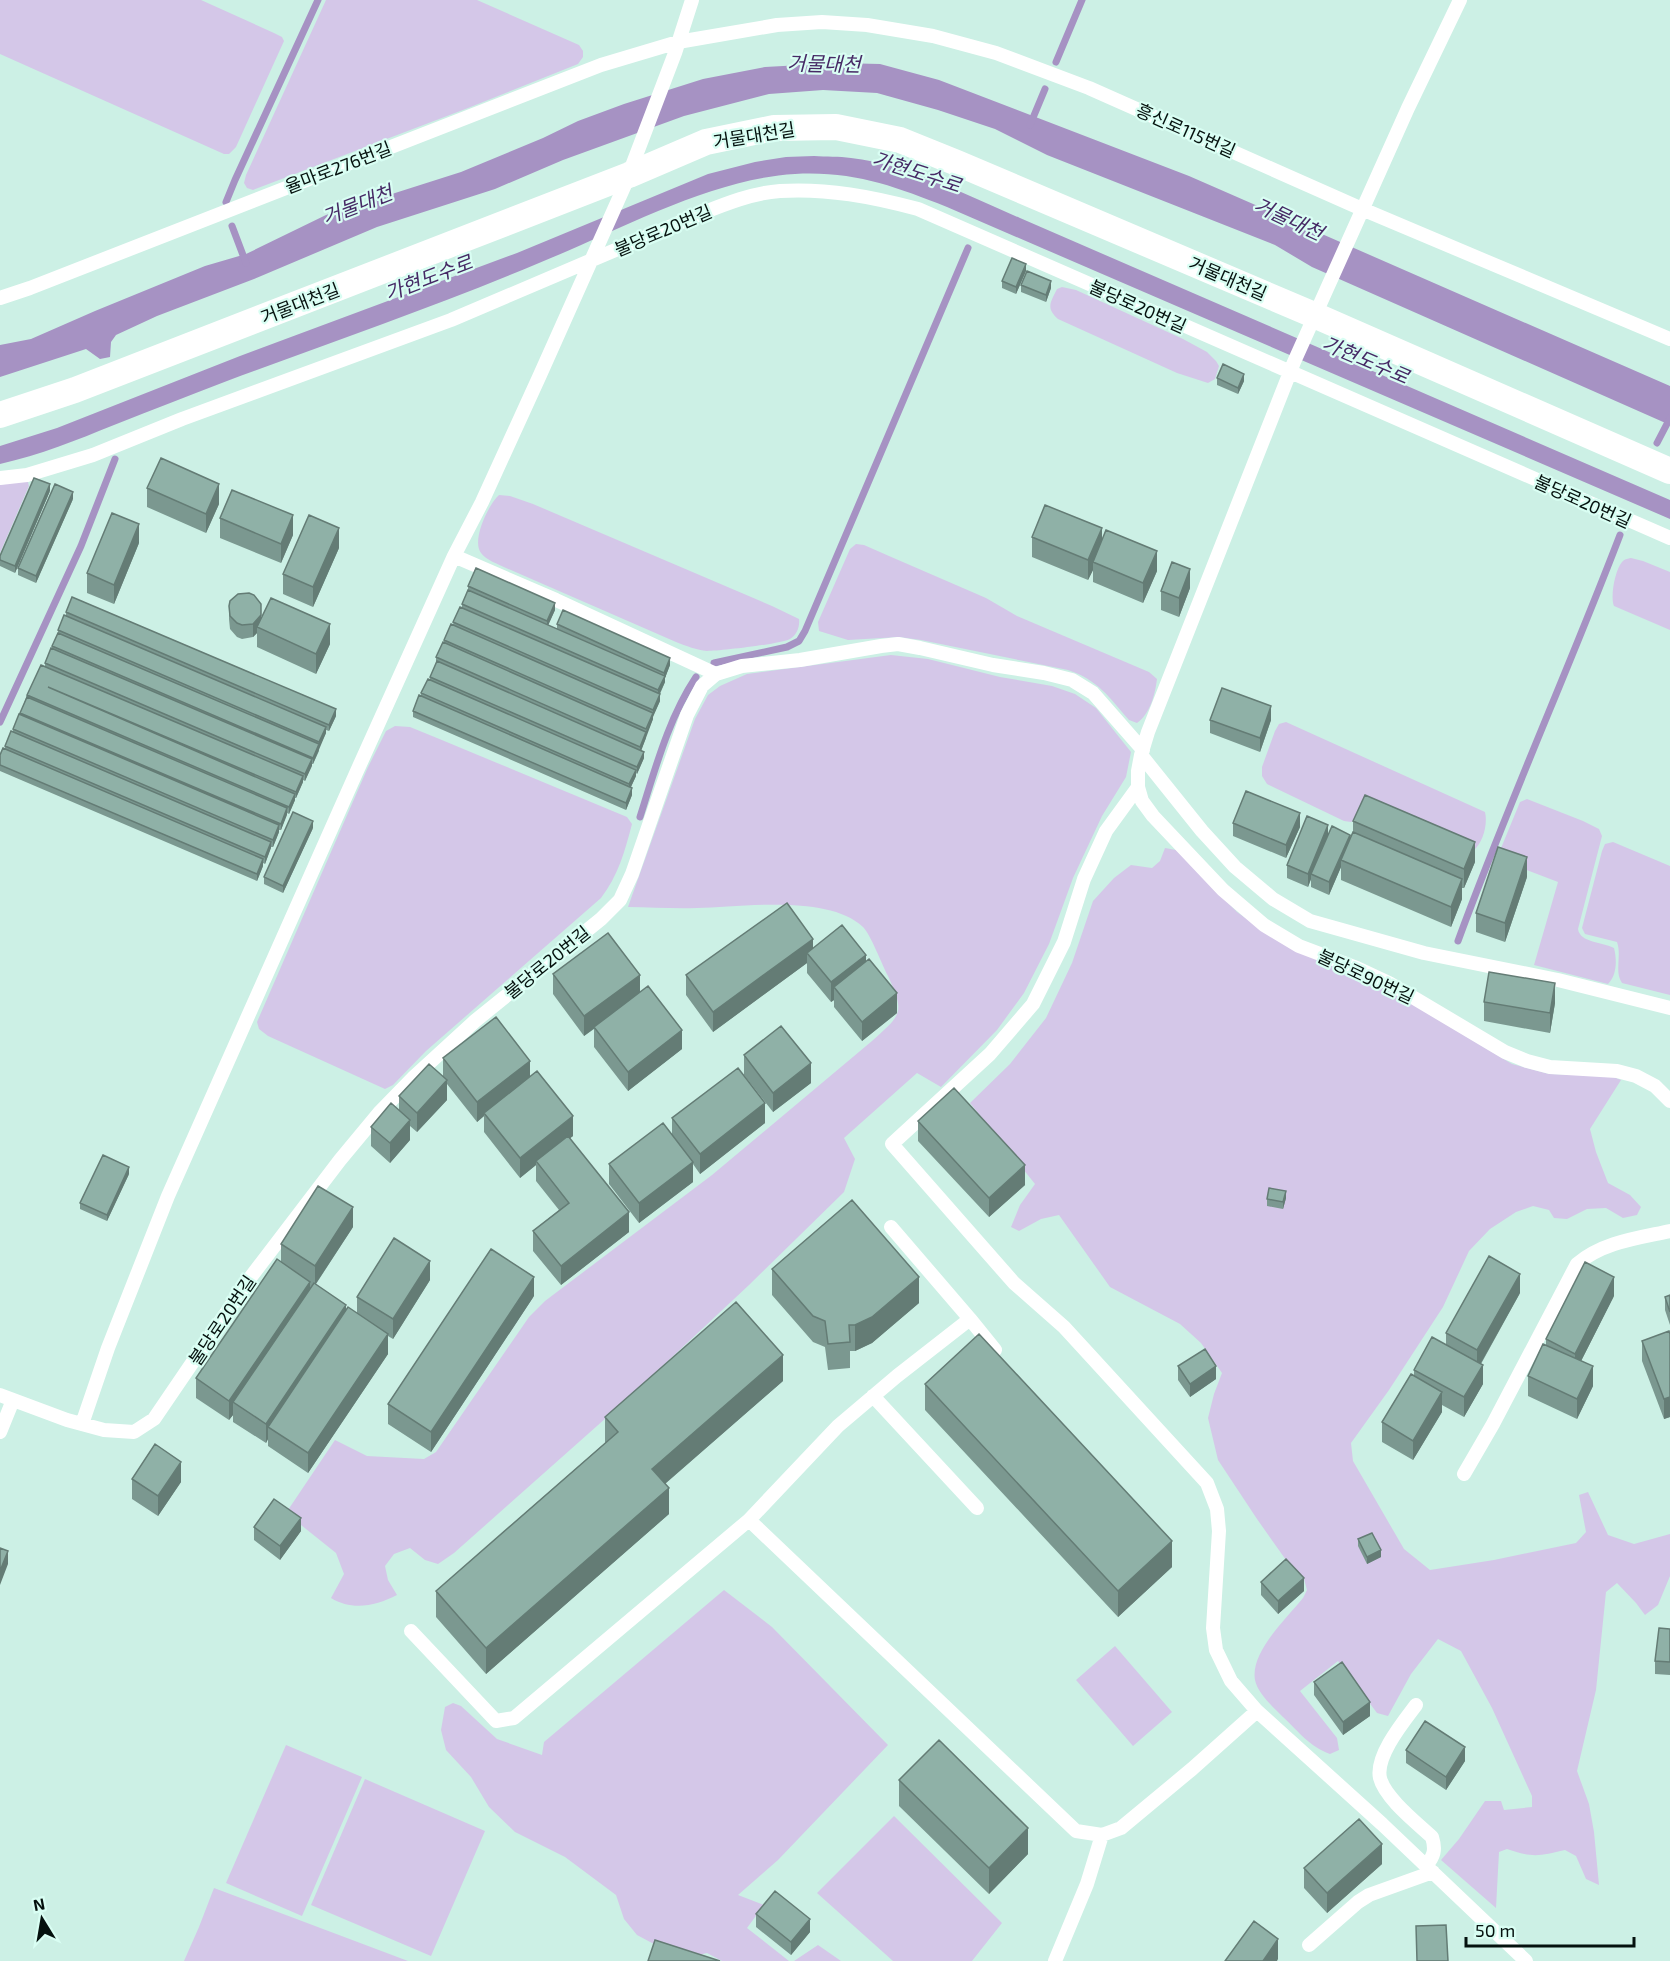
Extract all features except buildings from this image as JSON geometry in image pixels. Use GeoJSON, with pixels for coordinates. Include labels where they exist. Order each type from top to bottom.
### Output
{"type":"FeatureCollection","features":[{"type":"Feature","properties":{"kind":"street","name":"거물대천길"},"geometry":{"type":"LineString","coordinates":[[0,416],[75,390],[706,142],[774,128],[836,127],[900,140],[968,167],[1315,315],[1670,471]]}},
{"type":"Feature","properties":{"kind":"lane"},"geometry":{"type":"LineString","coordinates":[[0,478],[27,474],[93,455],[182,419],[451,320],[594,254],[629,174],[692,0]]}},
{"type":"Feature","properties":{"kind":"lane"},"geometry":{"type":"LineString","coordinates":[[1460,0],[1291,367],[1148,732],[1138,771],[1138,787],[1106,831],[1084,879],[1064,942],[1033,1004],[990,1054],[892,1144],[1014,1283],[1064,1327],[1208,1483],[1217,1509],[1219,1532],[1213,1628],[1216,1650],[1231,1681],[1257,1711],[1433,1872],[1526,1961]]}},
{"type":"Feature","properties":{"kind":"lane","name":"흥신로115번길"},"geometry":{"type":"LineString","coordinates":[[676,47],[777,25],[822,22],[867,25],[933,36],[996,53],[1089,88],[1360,214],[1670,339]]}},
{"type":"Feature","properties":{"kind":"lane","name":"율마로276번길"},"geometry":{"type":"LineString","coordinates":[[0,298],[601,65],[676,47]]}},
{"type":"Feature","properties":{"kind":"lane","name":"불당로20번길"},"geometry":{"type":"LineString","coordinates":[[716,674],[702,686],[687,715],[632,874],[620,900],[601,919],[475,1021],[379,1113],[250,1278],[154,1419],[134,1432],[104,1430],[82,1424],[108,1348],[168,1196],[454,556],[487,492],[594,254],[737,200],[779,191],[828,191],[873,197],[918,210],[1291,367],[1670,538]]}},
{"type":"Feature","properties":{"kind":"lane"},"geometry":{"type":"LineString","coordinates":[[454,556],[716,674],[742,666],[800,660],[898,644],[1072,680],[1093,693],[1142,752],[1202,831],[1235,867],[1273,899],[1310,921],[1424,953],[1558,980],[1670,1008]]}},
{"type":"Feature","properties":{"kind":"lane","name":"불당로90번길"},"geometry":{"type":"LineString","coordinates":[[1138,787],[1142,801],[1153,816],[1222,890],[1243,909],[1299,946],[1389,983],[1505,1052],[1550,1067],[1617,1071],[1636,1076],[1655,1086],[1670,1101]]}},
{"type":"Feature","properties":{"kind":"lane"},"geometry":{"type":"LineString","coordinates":[[891,1227],[995,1350]]}},
{"type":"Feature","properties":{"kind":"lane"},"geometry":{"type":"LineString","coordinates":[[1464,1474],[1577,1264],[1588,1254],[1604,1247],[1670,1231]]}},
{"type":"Feature","properties":{"kind":"lane"},"geometry":{"type":"LineString","coordinates":[[411,1631],[496,1721],[514,1718],[749,1520],[837,1426],[970,1319]]}},
{"type":"Feature","properties":{"kind":"lane"},"geometry":{"type":"LineString","coordinates":[[0,1395],[82,1424]]}},
{"type":"Feature","properties":{"kind":"lane"},"geometry":{"type":"LineString","coordinates":[[873,1396],[977,1508]]}},
{"type":"Feature","properties":{"kind":"lane"},"geometry":{"type":"LineString","coordinates":[[0,1432],[14,1400]]}},
{"type":"Feature","properties":{"kind":"lane"},"geometry":{"type":"LineString","coordinates":[[749,1520],[1076,1831],[1102,1835],[1121,1828],[1257,1711]]}},
{"type":"Feature","properties":{"kind":"lane"},"geometry":{"type":"LineString","coordinates":[[1416,1705],[1387,1748],[1379,1777],[1384,1788],[1432,1837],[1435,1848],[1433,1872]]}},
{"type":"Feature","properties":{"kind":"lane"},"geometry":{"type":"LineString","coordinates":[[1055,1961],[1087,1884],[1102,1835]]}},
{"type":"Feature","properties":{"kind":"lane"},"geometry":{"type":"LineString","coordinates":[[1309,1946],[1369,1895],[1433,1872]]}},
{"type":"Feature","properties":{"kind":"shaded area"},"geometry":{"type":"Polygon","coordinates":[[[0,0],[201,0],[274,33],[282,37],[284,41],[236,147],[229,154],[224,154],[0,54],[0,0]]]}},
{"type":"Feature","properties":{"kind":"shaded area"},"geometry":{"type":"Polygon","coordinates":[[[326,0],[477,0],[579,45],[583,51],[583,57],[578,64],[468,108],[253,190],[247,188],[244,183],[246,175],[326,0]]]}},
{"type":"Feature","properties":{"kind":"shaded area"},"geometry":{"type":"Polygon","coordinates":[[[838,63],[880,64],[939,80],[1189,176],[1670,386],[1670,425],[1312,267],[1275,245],[1047,155],[995,129],[877,93],[823,90],[769,94],[684,116],[563,160],[495,189],[377,227],[254,279],[157,316],[116,335],[111,342],[110,357],[100,359],[86,349],[0,377],[0,345],[31,339],[205,266],[246,254],[326,215],[461,172],[578,121],[703,79],[765,67],[838,63]]]}},
{"type":"Feature","properties":{"kind":"shaded area"},"geometry":{"type":"Polygon","coordinates":[[[786,157],[846,157],[895,167],[958,191],[1670,500],[1670,519],[947,207],[873,182],[817,174],[763,178],[697,196],[539,263],[384,324],[227,381],[58,447],[0,464],[0,446],[57,428],[240,356],[517,253],[708,174],[755,162],[786,157]]]}},
{"type":"Feature","properties":{"kind":"shaded area"},"geometry":{"type":"Polygon","coordinates":[[[1062,287],[1076,290],[1207,352],[1219,366],[1215,379],[1208,383],[1177,373],[1058,319],[1050,305],[1057,289],[1062,287]]]}},
{"type":"Feature","properties":{"kind":"shaded area"},"geometry":{"type":"Polygon","coordinates":[[[20,481],[28,482],[29,486],[0,553],[0,485],[20,481]]]}},
{"type":"Feature","properties":{"kind":"shaded area"},"geometry":{"type":"Polygon","coordinates":[[[499,495],[510,496],[533,504],[772,606],[799,619],[798,630],[790,639],[775,643],[724,650],[699,650],[492,562],[481,553],[478,540],[482,522],[499,495]]]}},
{"type":"Feature","properties":{"kind":"shaded area"},"geometry":{"type":"Polygon","coordinates":[[[856,544],[864,545],[986,598],[1017,616],[1149,672],[1157,679],[1149,709],[1137,723],[1129,720],[1095,684],[1068,670],[921,640],[899,637],[848,640],[819,631],[818,622],[850,549],[856,544]]]}},
{"type":"Feature","properties":{"kind":"shaded area"},"geometry":{"type":"Polygon","coordinates":[[[1631,558],[1670,572],[1670,630],[1614,606],[1613,590],[1617,571],[1623,561],[1631,558]]]}},
{"type":"Feature","properties":{"kind":"shaded area"},"geometry":{"type":"Polygon","coordinates":[[[891,655],[928,659],[1000,677],[1052,686],[1075,694],[1096,708],[1131,752],[1126,777],[1102,816],[1073,878],[1049,944],[1024,993],[997,1030],[941,1087],[917,1073],[844,1138],[855,1159],[844,1192],[624,1402],[454,1553],[438,1564],[425,1560],[410,1548],[394,1554],[385,1566],[388,1580],[397,1595],[381,1602],[356,1606],[331,1598],[344,1574],[336,1553],[286,1513],[335,1440],[367,1456],[424,1459],[436,1452],[529,1317],[545,1301],[712,1175],[872,1041],[895,1018],[898,1012],[897,998],[876,950],[863,927],[848,917],[829,910],[807,906],[628,907],[695,719],[708,695],[720,686],[747,674],[891,655]]]}},
{"type":"Feature","properties":{"kind":"shaded area"},"geometry":{"type":"Polygon","coordinates":[[[1286,722],[1485,812],[1485,828],[1477,848],[1473,851],[1356,819],[1351,822],[1344,821],[1267,784],[1262,776],[1262,767],[1275,731],[1279,724],[1286,722]]]}},
{"type":"Feature","properties":{"kind":"shaded area"},"geometry":{"type":"Polygon","coordinates":[[[395,726],[410,727],[437,738],[627,817],[632,824],[624,853],[601,898],[426,1051],[393,1085],[385,1089],[268,1036],[259,1029],[257,1022],[368,767],[386,731],[395,726]]]}},
{"type":"Feature","properties":{"kind":"shaded area"},"geometry":{"type":"Polygon","coordinates":[[[1527,799],[1599,829],[1602,836],[1578,929],[1587,940],[1614,948],[1616,967],[1608,984],[1534,965],[1558,882],[1500,860],[1499,853],[1520,802],[1527,799]]]}},
{"type":"Feature","properties":{"kind":"shaded area"},"geometry":{"type":"Polygon","coordinates":[[[1613,842],[1670,866],[1670,995],[1622,983],[1619,974],[1617,942],[1585,934],[1582,928],[1602,851],[1605,844],[1613,842]]]}},
{"type":"Feature","properties":{"kind":"shaded area"},"geometry":{"type":"Polygon","coordinates":[[[1165,848],[1176,850],[1237,912],[1271,936],[1407,1001],[1512,1064],[1549,1074],[1611,1076],[1621,1080],[1590,1129],[1608,1183],[1630,1195],[1641,1207],[1637,1215],[1623,1218],[1606,1208],[1587,1209],[1567,1219],[1554,1218],[1549,1210],[1533,1206],[1516,1212],[1490,1229],[1469,1251],[1443,1307],[1351,1443],[1353,1461],[1404,1549],[1430,1570],[1494,1560],[1576,1543],[1586,1532],[1579,1495],[1588,1492],[1608,1535],[1634,1544],[1670,1534],[1670,1576],[1658,1605],[1645,1615],[1617,1583],[1606,1592],[1596,1690],[1577,1771],[1589,1804],[1599,1885],[1586,1879],[1576,1856],[1565,1850],[1536,1855],[1507,1849],[1499,1852],[1496,1908],[1441,1860],[1459,1839],[1485,1801],[1501,1801],[1504,1810],[1532,1807],[1532,1796],[1492,1708],[1461,1651],[1438,1639],[1411,1674],[1388,1716],[1377,1713],[1338,1661],[1300,1691],[1337,1738],[1339,1750],[1330,1754],[1305,1738],[1266,1700],[1255,1680],[1258,1658],[1271,1636],[1307,1590],[1304,1579],[1286,1560],[1218,1460],[1208,1418],[1222,1373],[1201,1343],[1180,1324],[1110,1287],[1059,1215],[1041,1219],[1019,1231],[1011,1227],[1020,1205],[1035,1184],[970,1103],[1010,1064],[1046,1018],[1072,963],[1093,901],[1114,878],[1131,865],[1152,868],[1160,861],[1165,848]]]}},
{"type":"Feature","properties":{"kind":"shaded area"},"geometry":{"type":"Polygon","coordinates":[[[724,1590],[772,1627],[888,1745],[778,1860],[738,1895],[764,1905],[747,1928],[789,1961],[722,1961],[707,1953],[682,1959],[637,1935],[624,1919],[616,1895],[565,1857],[515,1832],[489,1807],[471,1777],[446,1750],[441,1730],[445,1707],[453,1703],[461,1706],[497,1739],[542,1755],[544,1742],[724,1590]]]}},
{"type":"Feature","properties":{"kind":"shaded area"},"geometry":{"type":"Polygon","coordinates":[[[1115,1646],[1172,1712],[1133,1746],[1076,1680],[1115,1646]]]}},
{"type":"Feature","properties":{"kind":"shaded area"},"geometry":{"type":"Polygon","coordinates":[[[286,1745],[362,1777],[302,1916],[226,1883],[286,1745]]]}},
{"type":"Feature","properties":{"kind":"shaded area"},"geometry":{"type":"Polygon","coordinates":[[[365,1779],[485,1831],[431,1956],[311,1905],[365,1779]]]}},
{"type":"Feature","properties":{"kind":"shaded area"},"geometry":{"type":"Polygon","coordinates":[[[894,1816],[1002,1923],[972,1961],[893,1961],[817,1893],[894,1816]]]}},
{"type":"Feature","properties":{"kind":"shaded area"},"geometry":{"type":"Polygon","coordinates":[[[214,1888],[408,1961],[184,1961],[214,1888]]]}},
{"type":"Feature","properties":{"kind":"shaded area"},"geometry":{"type":"Polygon","coordinates":[[[818,1945],[841,1961],[794,1961],[818,1945]]]}},
{"type":"Feature","properties":{"kind":"waterway"},"geometry":{"type":"LineString","coordinates":[[226,202],[318,0]]}},
{"type":"Feature","properties":{"kind":"waterway"},"geometry":{"type":"LineString","coordinates":[[1056,62],[1082,0]]}},
{"type":"Feature","properties":{"kind":"waterway"},"geometry":{"type":"LineString","coordinates":[[1030,125],[1045,89]]}},
{"type":"Feature","properties":{"kind":"waterway"},"geometry":{"type":"LineString","coordinates":[[232,226],[246,263]]}},
{"type":"Feature","properties":{"kind":"waterway"},"geometry":{"type":"LineString","coordinates":[[714,663],[787,647],[799,641],[968,248]]}},
{"type":"Feature","properties":{"kind":"waterway"},"geometry":{"type":"LineString","coordinates":[[1657,443],[1670,418]]}},
{"type":"Feature","properties":{"kind":"waterway"},"geometry":{"type":"LineString","coordinates":[[0,722],[81,546],[115,459]]}},
{"type":"Feature","properties":{"kind":"waterway"},"geometry":{"type":"LineString","coordinates":[[1458,941],[1620,535]]}},
{"type":"Feature","properties":{"kind":"waterway"},"geometry":{"type":"LineString","coordinates":[[640,817],[670,727],[696,677]]}},
{"type":"Feature","properties":{"kind":"water label","name":"거물대천"},"geometry":{"type":"Point","coordinates":[824,63]}},
{"type":"Feature","properties":{"kind":"water label","name":"가현도수로"},"geometry":{"type":"Point","coordinates":[917,171]}},
{"type":"Feature","properties":{"kind":"water label","name":"거물대천"},"geometry":{"type":"Point","coordinates":[357,204]}},
{"type":"Feature","properties":{"kind":"water label","name":"거물대천"},"geometry":{"type":"Point","coordinates":[1289,218]}},
{"type":"Feature","properties":{"kind":"water label","name":"가현도수로"},"geometry":{"type":"Point","coordinates":[428,277]}},
{"type":"Feature","properties":{"kind":"water label","name":"가현도수로"},"geometry":{"type":"Point","coordinates":[1366,359]}}]}
